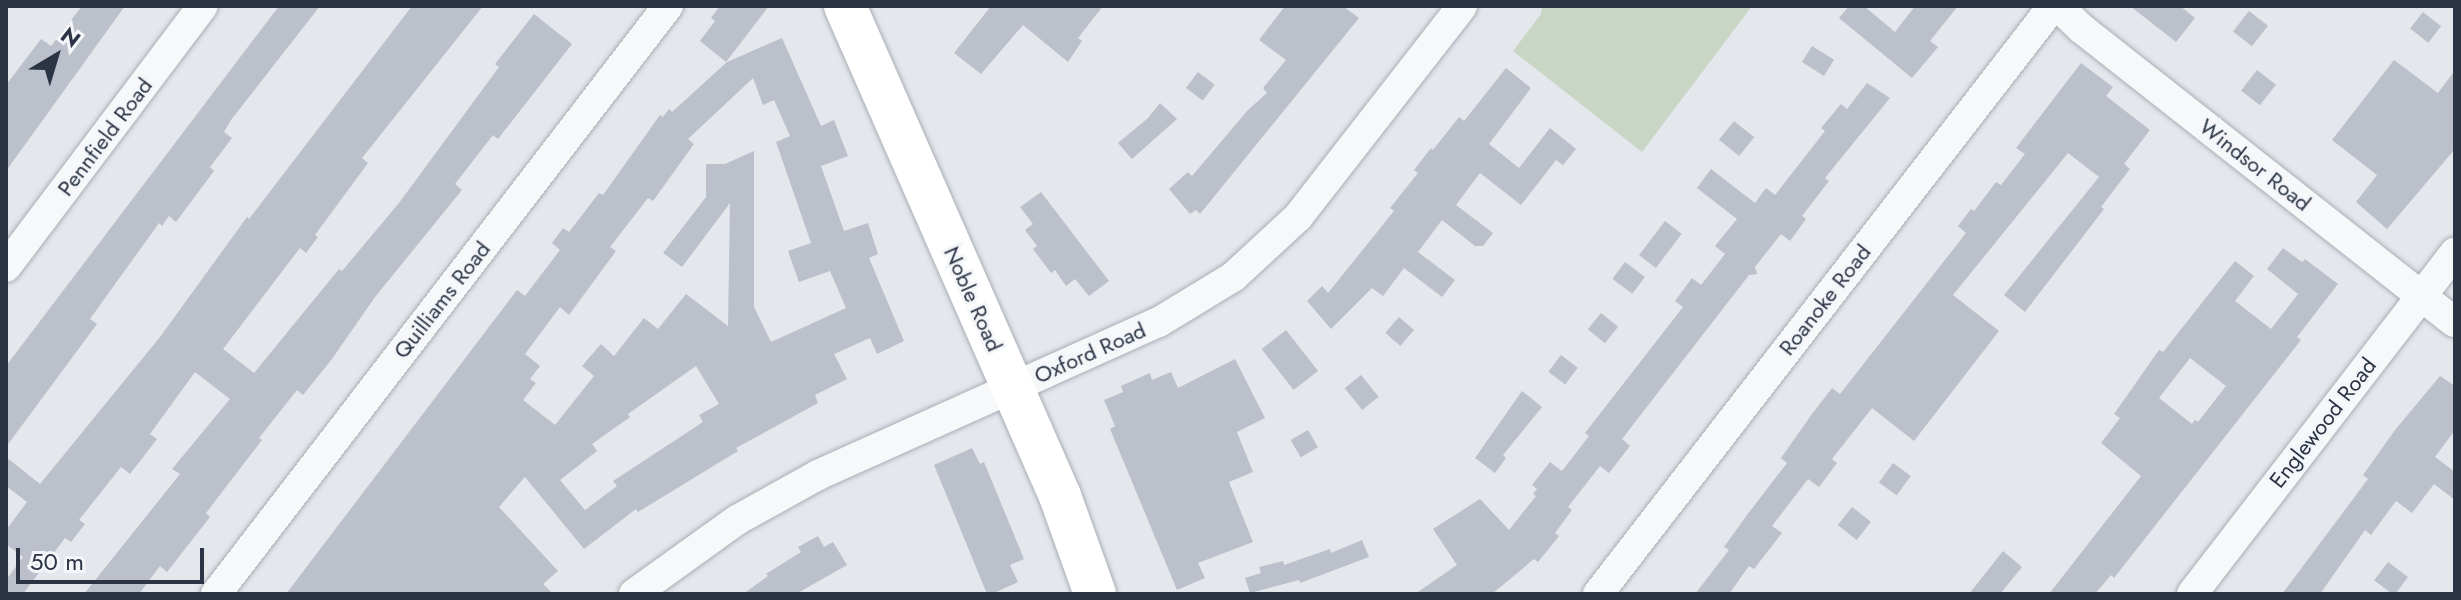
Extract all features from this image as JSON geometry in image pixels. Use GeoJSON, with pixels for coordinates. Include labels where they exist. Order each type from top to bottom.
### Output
{"type":"FeatureCollection","features":[{"type":"Feature","properties":{"kind":"main road","name":"Noble Road"},"geometry":{"type":"LineString","coordinates":[[845,6],[1060,496],[1095,594]]}},
{"type":"Feature","properties":{"kind":"street","name":"Pennfield Road"},"geometry":{"type":"LineString","coordinates":[[6,267],[203,6]]}},
{"type":"Feature","properties":{"kind":"street","name":"Quilliams Road"},"geometry":{"type":"LineString","coordinates":[[216,594],[668,6]]}},
{"type":"Feature","properties":{"kind":"street","name":"Oxford Road"},"geometry":{"type":"LineString","coordinates":[[634,594],[700,545],[780,495],[857,456],[1185,309],[1251,264],[1311,201],[1462,6]]}},
{"type":"Feature","properties":{"kind":"street","name":"Windsor Road"},"geometry":{"type":"LineString","coordinates":[[2056,6],[2455,322]]}},
{"type":"Feature","properties":{"kind":"street","name":"Roanoke Road"},"geometry":{"type":"LineString","coordinates":[[1598,594],[2056,6]]}},
{"type":"Feature","properties":{"kind":"street","name":"Englewood Road"},"geometry":{"type":"LineString","coordinates":[[2192,594],[2455,253]]}},
{"type":"Feature","properties":{"kind":"green space"},"geometry":{"type":"Polygon","coordinates":[[[1542,6],[1752,6],[1642,152],[1513,51],[1541,14],[1542,6]]]}},
{"type":"Feature","properties":{"kind":"building"},"geometry":{"type":"Polygon","coordinates":[[[82,6],[125,6],[6,171],[6,85],[41,39],[51,46],[82,6]]]}},
{"type":"Feature","properties":{"kind":"building"},"geometry":{"type":"Polygon","coordinates":[[[279,6],[320,6],[231,120],[224,132],[232,138],[210,167],[214,171],[176,222],[169,216],[162,226],[159,223],[90,319],[97,324],[6,447],[6,366],[279,6]]]}},
{"type":"Feature","properties":{"kind":"building"},"geometry":{"type":"Polygon","coordinates":[[[412,6],[483,6],[362,158],[368,163],[315,235],[318,237],[306,253],[300,248],[223,349],[254,373],[339,269],[342,271],[399,203],[499,67],[495,64],[534,14],[572,44],[498,139],[493,135],[455,184],[462,190],[375,297],[332,359],[303,395],[297,390],[259,438],[262,440],[206,513],[210,517],[167,572],[160,566],[139,594],[84,594],[180,474],[172,469],[230,399],[195,372],[150,434],[157,439],[130,474],[121,467],[79,520],[85,524],[71,542],[65,538],[23,594],[6,594],[6,580],[23,557],[6,544],[6,530],[27,502],[6,486],[6,457],[40,484],[160,337],[247,217],[249,219],[412,6]]]}},
{"type":"Feature","properties":{"kind":"building"},"geometry":{"type":"Polygon","coordinates":[[[720,6],[769,6],[726,62],[700,41],[715,21],[711,18],[720,6]]]}},
{"type":"Feature","properties":{"kind":"building"},"geometry":{"type":"Polygon","coordinates":[[[991,6],[1103,6],[1078,38],[1082,41],[1068,62],[1023,25],[981,74],[954,53],[991,6]]]}},
{"type":"Feature","properties":{"kind":"building"},"geometry":{"type":"Polygon","coordinates":[[[1285,6],[1343,6],[1359,18],[1200,214],[1196,210],[1190,214],[1169,189],[1188,172],[1192,176],[1248,110],[1267,93],[1263,88],[1286,60],[1259,40],[1285,6]]]}},
{"type":"Feature","properties":{"kind":"building"},"geometry":{"type":"Polygon","coordinates":[[[1849,6],[1864,6],[1895,32],[1915,6],[1958,6],[1930,41],[1938,47],[1912,78],[1839,18],[1849,6]]]}},
{"type":"Feature","properties":{"kind":"building"},"geometry":{"type":"Polygon","coordinates":[[[2130,6],[2180,6],[2195,18],[2176,42],[2130,6]]]}},
{"type":"Feature","properties":{"kind":"building"},"geometry":{"type":"Polygon","coordinates":[[[2249,11],[2268,26],[2252,46],[2233,31],[2249,11]]]}},
{"type":"Feature","properties":{"kind":"building"},"geometry":{"type":"Polygon","coordinates":[[[2423,12],[2441,26],[2428,43],[2410,29],[2423,12]]]}},
{"type":"Feature","properties":{"kind":"building"},"geometry":{"type":"Polygon","coordinates":[[[782,38],[821,126],[834,120],[848,156],[821,166],[844,231],[868,223],[878,254],[869,258],[904,341],[877,354],[870,338],[834,354],[847,379],[815,395],[818,403],[736,448],[738,451],[638,512],[636,509],[584,549],[525,477],[499,507],[558,571],[543,584],[553,594],[286,594],[517,290],[525,296],[560,250],[552,243],[563,228],[569,232],[599,193],[603,195],[660,115],[663,117],[669,109],[672,112],[727,62],[782,38]],[[753,78],[688,139],[694,144],[653,201],[648,198],[610,247],[616,251],[569,315],[560,307],[525,354],[540,366],[530,379],[536,383],[523,400],[555,425],[594,376],[582,366],[601,344],[614,356],[644,318],[658,329],[686,294],[728,326],[730,203],[682,267],[663,253],[706,197],[706,164],[725,164],[754,151],[754,307],[771,342],[846,308],[830,271],[799,282],[788,251],[811,243],[776,142],[790,136],[774,100],[763,105],[753,78]],[[696,366],[628,414],[630,417],[592,444],[597,451],[560,480],[585,510],[617,486],[613,481],[703,422],[699,415],[719,404],[696,366]]]}},
{"type":"Feature","properties":{"kind":"building"},"geometry":{"type":"Polygon","coordinates":[[[1812,46],[1834,60],[1824,76],[1802,62],[1812,46]]]}},
{"type":"Feature","properties":{"kind":"building"},"geometry":{"type":"Polygon","coordinates":[[[2394,60],[2438,93],[2455,70],[2455,149],[2387,229],[2356,202],[2377,175],[2332,140],[2394,60]]]}},
{"type":"Feature","properties":{"kind":"building"},"geometry":{"type":"Polygon","coordinates":[[[2081,63],[2113,87],[2106,96],[2150,130],[2124,164],[2130,169],[2101,207],[2104,209],[2025,312],[2004,295],[2099,177],[2068,153],[1953,295],[1999,331],[1914,441],[1872,408],[1832,459],[1837,463],[1819,487],[1808,479],[1772,526],[1782,533],[1754,569],[1749,566],[1729,594],[1695,594],[1729,550],[1724,547],[1787,463],[1781,458],[1812,414],[1832,388],[1840,394],[1966,233],[1958,226],[1996,182],[2001,185],[2025,154],[2016,148],[2081,63]]]}},
{"type":"Feature","properties":{"kind":"building"},"geometry":{"type":"Polygon","coordinates":[[[1506,68],[1531,88],[1489,144],[1519,168],[1550,128],[1576,149],[1563,165],[1556,160],[1521,205],[1480,173],[1456,205],[1493,233],[1483,246],[1475,246],[1442,220],[1418,252],[1455,280],[1442,297],[1404,268],[1383,296],[1372,288],[1331,329],[1307,301],[1322,286],[1328,293],[1394,211],[1390,208],[1418,173],[1414,170],[1431,148],[1433,150],[1459,117],[1464,121],[1506,68]]]}},
{"type":"Feature","properties":{"kind":"building"},"geometry":{"type":"Polygon","coordinates":[[[2257,70],[2276,85],[2260,105],[2241,90],[2257,70]]]}},
{"type":"Feature","properties":{"kind":"building"},"geometry":{"type":"Polygon","coordinates":[[[1198,72],[1215,85],[1203,101],[1186,88],[1198,72]]]}},
{"type":"Feature","properties":{"kind":"building"},"geometry":{"type":"Polygon","coordinates":[[[1867,83],[1890,98],[1825,178],[1829,181],[1802,216],[1806,219],[1790,241],[1781,234],[1755,267],[1757,274],[1749,275],[1622,439],[1630,446],[1609,473],[1600,466],[1568,507],[1572,510],[1555,533],[1559,536],[1538,562],[1534,559],[1492,594],[1415,594],[1457,565],[1433,529],[1480,499],[1509,530],[1536,496],[1533,494],[1537,489],[1532,485],[1550,462],[1562,471],[1589,436],[1585,433],[1683,307],[1675,301],[1692,278],[1701,285],[1725,254],[1715,246],[1737,219],[1697,188],[1711,169],[1755,203],[1766,188],[1775,195],[1825,131],[1821,128],[1841,104],[1847,109],[1867,83]]]}},
{"type":"Feature","properties":{"kind":"building"},"geometry":{"type":"Polygon","coordinates":[[[1160,103],[1177,119],[1132,159],[1118,143],[1148,118],[1160,103]]]}},
{"type":"Feature","properties":{"kind":"building"},"geometry":{"type":"Polygon","coordinates":[[[1734,121],[1754,137],[1739,156],[1719,140],[1734,121]]]}},
{"type":"Feature","properties":{"kind":"building"},"geometry":{"type":"Polygon","coordinates":[[[1041,192],[1109,281],[1089,296],[1075,279],[1066,286],[1055,270],[1051,273],[1033,249],[1037,246],[1025,230],[1033,224],[1020,207],[1041,192]]]}},
{"type":"Feature","properties":{"kind":"building"},"geometry":{"type":"Polygon","coordinates":[[[1665,221],[1682,234],[1656,268],[1639,255],[1665,221]]]}},
{"type":"Feature","properties":{"kind":"building"},"geometry":{"type":"Polygon","coordinates":[[[2283,248],[2302,262],[2305,259],[2338,284],[2297,337],[2301,340],[2114,578],[2111,575],[2095,594],[2049,594],[2141,476],[2101,443],[2120,418],[2114,414],[2159,350],[2163,352],[2235,261],[2254,276],[2235,301],[2271,329],[2298,294],[2267,269],[2283,248]],[[2190,358],[2159,398],[2192,424],[2195,420],[2198,422],[2226,386],[2190,358]]]}},
{"type":"Feature","properties":{"kind":"building"},"geometry":{"type":"Polygon","coordinates":[[[1625,262],[1645,277],[1632,294],[1612,279],[1625,262]]]}},
{"type":"Feature","properties":{"kind":"building"},"geometry":{"type":"Polygon","coordinates":[[[1601,313],[1618,327],[1605,343],[1588,329],[1601,313]]]}},
{"type":"Feature","properties":{"kind":"building"},"geometry":{"type":"Polygon","coordinates":[[[1399,317],[1414,330],[1400,346],[1385,333],[1399,317]]]}},
{"type":"Feature","properties":{"kind":"building"},"geometry":{"type":"Polygon","coordinates":[[[1286,330],[1318,371],[1294,390],[1262,349],[1286,330]]]}},
{"type":"Feature","properties":{"kind":"building"},"geometry":{"type":"Polygon","coordinates":[[[1561,355],[1578,368],[1565,384],[1548,372],[1561,355]]]}},
{"type":"Feature","properties":{"kind":"building"},"geometry":{"type":"Polygon","coordinates":[[[1235,359],[1265,418],[1237,432],[1253,472],[1229,482],[1253,542],[1198,563],[1205,578],[1177,590],[1110,429],[1115,426],[1104,400],[1123,392],[1121,386],[1150,373],[1152,380],[1171,372],[1178,388],[1235,359]]]}},
{"type":"Feature","properties":{"kind":"building"},"geometry":{"type":"Polygon","coordinates":[[[1361,375],[1379,397],[1362,410],[1345,388],[1361,375]]]}},
{"type":"Feature","properties":{"kind":"building"},"geometry":{"type":"Polygon","coordinates":[[[2440,376],[2455,386],[2455,430],[2435,457],[2455,472],[2455,500],[2434,484],[2412,513],[2396,501],[2371,535],[2365,530],[2320,594],[2282,594],[2368,479],[2363,475],[2395,430],[2440,376]]]}},
{"type":"Feature","properties":{"kind":"building"},"geometry":{"type":"Polygon","coordinates":[[[1522,391],[1542,407],[1503,455],[1506,458],[1495,473],[1475,458],[1522,391]]]}},
{"type":"Feature","properties":{"kind":"building"},"geometry":{"type":"Polygon","coordinates":[[[1308,430],[1318,447],[1301,457],[1291,440],[1308,430]]]}},
{"type":"Feature","properties":{"kind":"building"},"geometry":{"type":"Polygon","coordinates":[[[972,448],[980,464],[984,462],[1024,559],[1010,565],[1018,582],[992,594],[987,594],[934,465],[972,448]]]}},
{"type":"Feature","properties":{"kind":"building"},"geometry":{"type":"Polygon","coordinates":[[[1893,463],[1911,476],[1897,495],[1879,482],[1893,463]]]}},
{"type":"Feature","properties":{"kind":"building"},"geometry":{"type":"Polygon","coordinates":[[[1852,507],[1871,522],[1857,540],[1838,525],[1852,507]]]}},
{"type":"Feature","properties":{"kind":"building"},"geometry":{"type":"Polygon","coordinates":[[[818,536],[824,547],[833,542],[847,565],[796,594],[743,594],[768,576],[766,574],[801,552],[798,547],[818,536]]]}},
{"type":"Feature","properties":{"kind":"building"},"geometry":{"type":"Polygon","coordinates":[[[1362,540],[1369,557],[1300,583],[1299,580],[1250,593],[1245,578],[1261,573],[1259,567],[1283,561],[1284,565],[1330,549],[1331,553],[1362,540]]]}},
{"type":"Feature","properties":{"kind":"building"},"geometry":{"type":"Polygon","coordinates":[[[2003,551],[2022,567],[2000,594],[1969,594],[2003,551]]]}},
{"type":"Feature","properties":{"kind":"building"},"geometry":{"type":"Polygon","coordinates":[[[2388,562],[2408,577],[2395,594],[2374,580],[2388,562]]]}}]}
